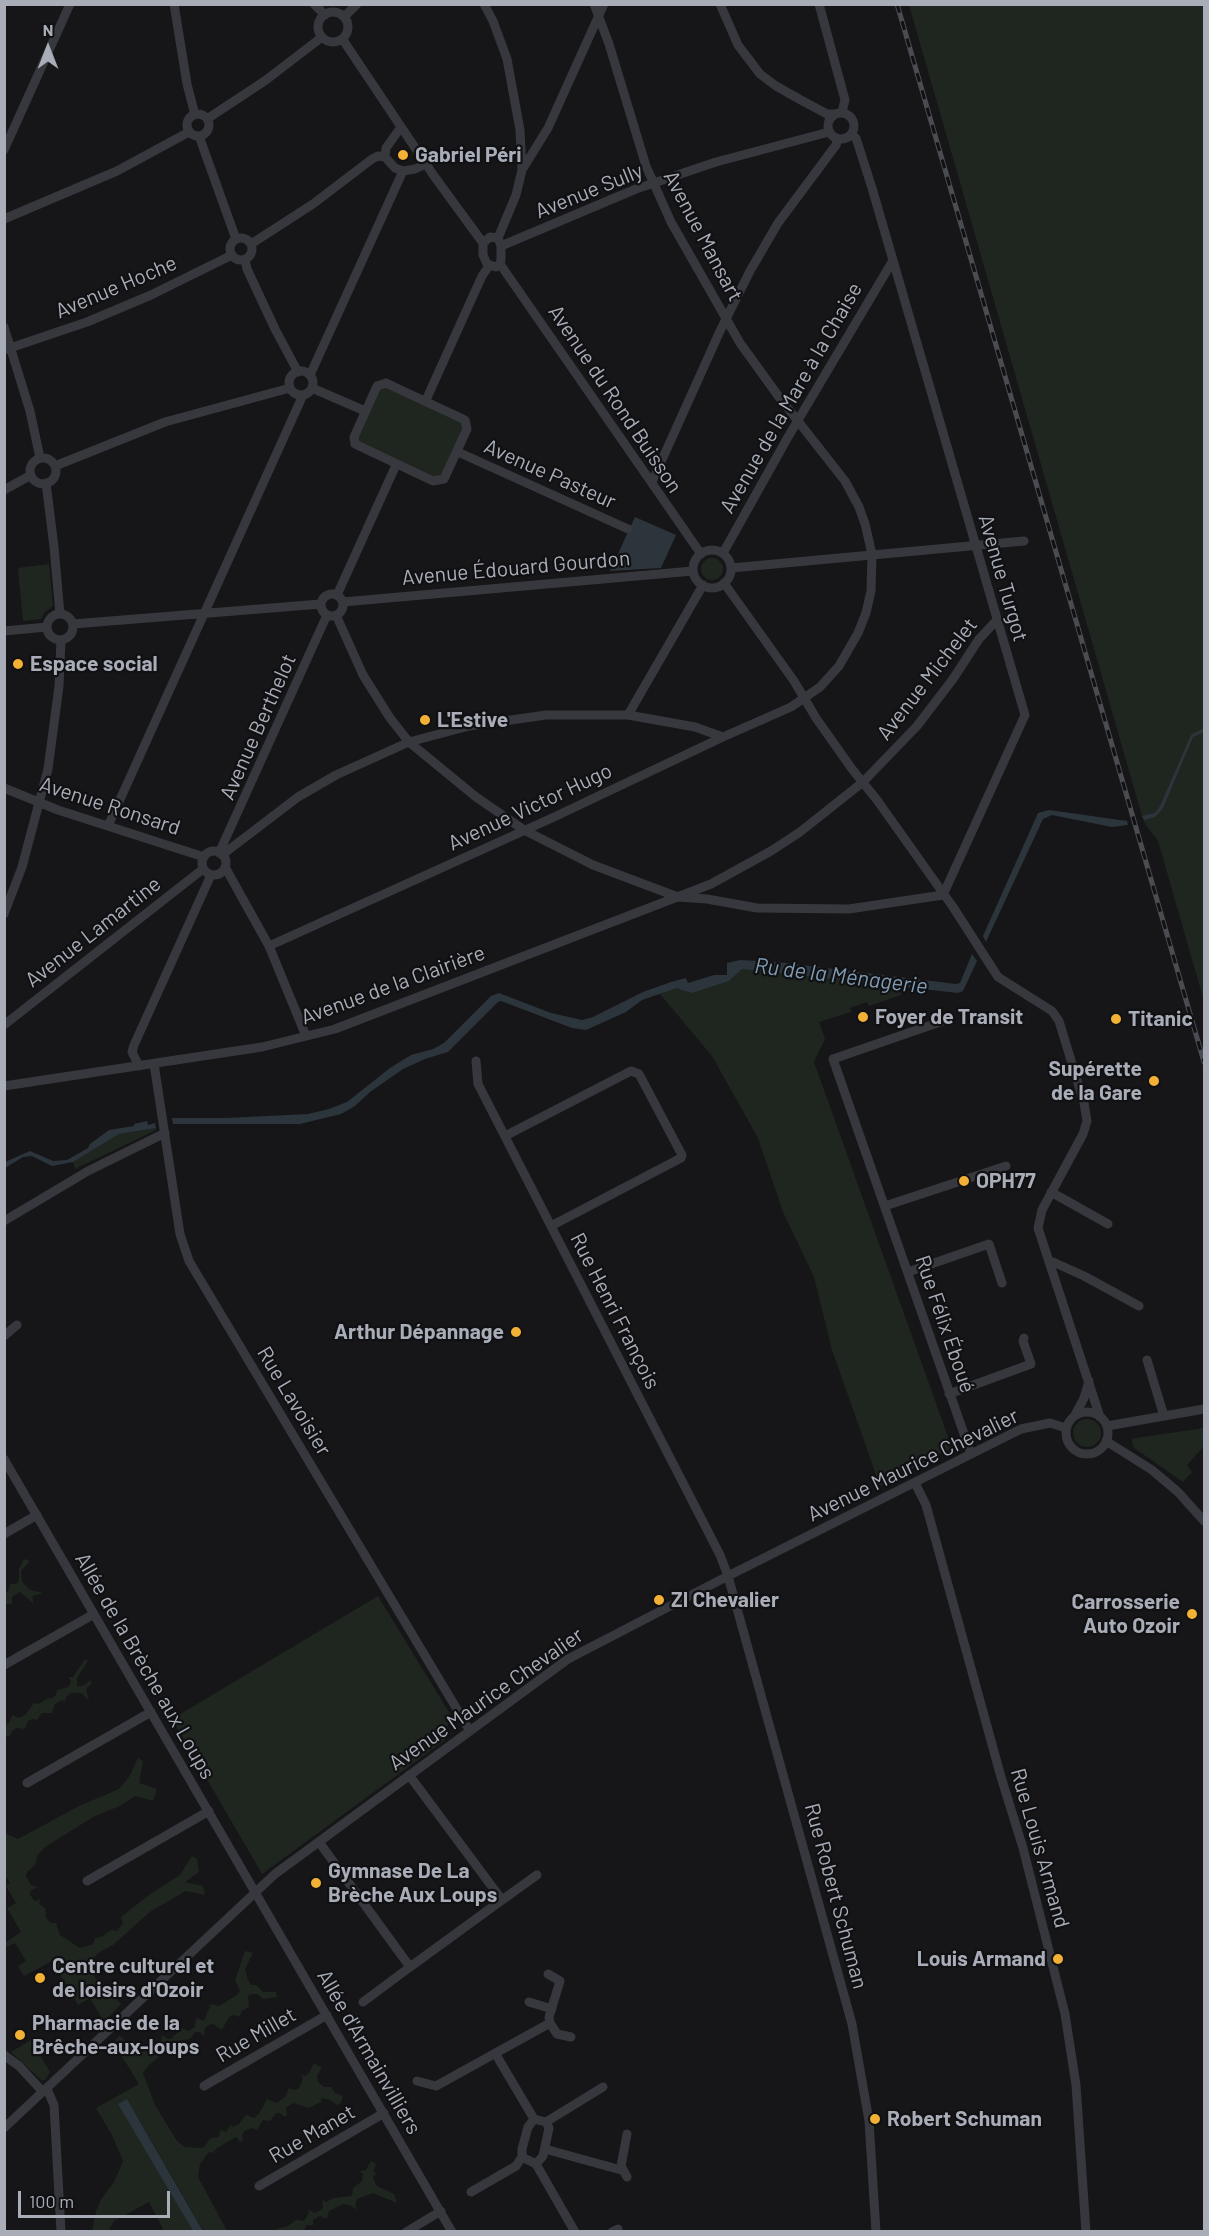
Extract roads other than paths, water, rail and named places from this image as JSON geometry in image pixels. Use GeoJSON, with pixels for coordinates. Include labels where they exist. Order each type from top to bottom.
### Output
{"type":"FeatureCollection","features":[{"type":"Feature","properties":{"kind":"street"},"geometry":{"type":"LineString","coordinates":[[4,150],[70,4]]}},
{"type":"Feature","properties":{"kind":"street"},"geometry":{"type":"LineString","coordinates":[[174,4],[187,84],[195,114]]}},
{"type":"Feature","properties":{"kind":"street"},"geometry":{"type":"LineString","coordinates":[[314,4],[325,15]]}},
{"type":"Feature","properties":{"kind":"street"},"geometry":{"type":"LineString","coordinates":[[344,17],[357,4]]}},
{"type":"Feature","properties":{"kind":"street"},"geometry":{"type":"LineString","coordinates":[[343,40],[426,164],[483,243],[484,262],[496,267],[500,264],[500,242],[522,170],[520,130],[510,70],[493,21],[484,4]]}},
{"type":"Feature","properties":{"kind":"street","name":"Avenue Mansart"},"geometry":{"type":"LineString","coordinates":[[594,4],[653,184],[696,269],[740,343],[855,497],[866,524],[872,554]]}},
{"type":"Feature","properties":{"kind":"street"},"geometry":{"type":"LineString","coordinates":[[522,170],[548,128],[604,4]]}},
{"type":"Feature","properties":{"kind":"street"},"geometry":{"type":"LineString","coordinates":[[720,4],[738,45],[760,74],[776,86],[827,114],[838,113],[850,116],[855,123],[851,135],[845,139],[838,139],[829,132],[828,124],[838,113],[845,100],[819,4]]}},
{"type":"Feature","properties":{"kind":"street"},"geometry":{"type":"LineString","coordinates":[[335,12],[344,17],[348,31],[343,40],[334,43],[322,37],[318,28],[319,22],[325,15],[335,12]]}},
{"type":"Feature","properties":{"kind":"street"},"geometry":{"type":"LineString","coordinates":[[207,119],[266,80],[322,37]]}},
{"type":"Feature","properties":{"kind":"street"},"geometry":{"type":"LineString","coordinates":[[189,132],[199,136],[207,132],[207,119],[195,114]]}},
{"type":"Feature","properties":{"kind":"street"},"geometry":{"type":"LineString","coordinates":[[189,132],[188,120],[195,114]]}},
{"type":"Feature","properties":{"kind":"street"},"geometry":{"type":"LineString","coordinates":[[385,157],[386,148],[401,127]]}},
{"type":"Feature","properties":{"kind":"street"},"geometry":{"type":"LineString","coordinates":[[4,219],[117,171],[189,132]]}},
{"type":"Feature","properties":{"kind":"street","name":"Avenue Sully"},"geometry":{"type":"LineString","coordinates":[[483,243],[490,237],[500,242],[716,162],[829,132]]}},
{"type":"Feature","properties":{"kind":"street","name":"Avenue Turgot"},"geometry":{"type":"LineString","coordinates":[[851,135],[856,138],[1024,715],[944,895]]}},
{"type":"Feature","properties":{"kind":"street"},"geometry":{"type":"LineString","coordinates":[[199,136],[236,240]]}},
{"type":"Feature","properties":{"kind":"street"},"geometry":{"type":"LineString","coordinates":[[652,482],[746,280],[778,224],[836,145],[838,139]]}},
{"type":"Feature","properties":{"kind":"street"},"geometry":{"type":"LineString","coordinates":[[251,244],[313,204],[378,156],[385,157],[395,168],[403,171],[426,164]]}},
{"type":"Feature","properties":{"kind":"street"},"geometry":{"type":"LineString","coordinates":[[310,375],[403,171]]}},
{"type":"Feature","properties":{"kind":"street"},"geometry":{"type":"LineString","coordinates":[[242,238],[251,244],[252,251],[245,259],[236,259],[232,255],[230,247],[236,240],[242,238]]}},
{"type":"Feature","properties":{"kind":"street","name":"Avenue Hoche"},"geometry":{"type":"LineString","coordinates":[[8,349],[87,322],[232,255]]}},
{"type":"Feature","properties":{"kind":"street"},"geometry":{"type":"LineString","coordinates":[[245,259],[247,269],[267,312],[298,372]]}},
{"type":"Feature","properties":{"kind":"street","name":"Avenue de la Mare à la Chaise"},"geometry":{"type":"LineString","coordinates":[[723,553],[892,262]]}},
{"type":"Feature","properties":{"kind":"street","name":"Avenue du Rond Buisson"},"geometry":{"type":"LineString","coordinates":[[500,264],[701,554]]}},
{"type":"Feature","properties":{"kind":"street"},"geometry":{"type":"LineString","coordinates":[[426,400],[482,276],[489,266]]}},
{"type":"Feature","properties":{"kind":"street"},"geometry":{"type":"LineString","coordinates":[[4,327],[8,349],[30,411],[40,458]]}},
{"type":"Feature","properties":{"kind":"street"},"geometry":{"type":"LineString","coordinates":[[303,395],[295,394],[290,388],[290,378],[298,372],[305,372],[310,375],[312,388]]}},
{"type":"Feature","properties":{"kind":"street"},"geometry":{"type":"LineString","coordinates":[[386,383],[426,400],[465,420],[467,429],[444,479],[439,482],[433,481],[355,444],[354,437],[376,386],[386,383]]}},
{"type":"Feature","properties":{"kind":"street"},"geometry":{"type":"LineString","coordinates":[[55,466],[165,422],[290,388]]}},
{"type":"Feature","properties":{"kind":"street"},"geometry":{"type":"LineString","coordinates":[[108,826],[303,395],[312,388]]}},
{"type":"Feature","properties":{"kind":"street"},"geometry":{"type":"LineString","coordinates":[[312,388],[365,411]]}},
{"type":"Feature","properties":{"kind":"street","name":"Avenue Pasteur"},"geometry":{"type":"LineString","coordinates":[[458,452],[628,529]]}},
{"type":"Feature","properties":{"kind":"street"},"geometry":{"type":"LineString","coordinates":[[40,458],[49,459],[55,466]]}},
{"type":"Feature","properties":{"kind":"street"},"geometry":{"type":"LineString","coordinates":[[40,458],[31,467],[31,475],[37,482],[46,483],[53,478],[55,466]]}},
{"type":"Feature","properties":{"kind":"street"},"geometry":{"type":"LineString","coordinates":[[332,615],[341,611],[340,599],[396,465]]}},
{"type":"Feature","properties":{"kind":"street"},"geometry":{"type":"LineString","coordinates":[[4,490],[31,475]]}},
{"type":"Feature","properties":{"kind":"street"},"geometry":{"type":"LineString","coordinates":[[46,483],[60,614]]}},
{"type":"Feature","properties":{"kind":"street"},"geometry":{"type":"LineString","coordinates":[[731,568],[1023,541]]}},
{"type":"Feature","properties":{"kind":"street"},"geometry":{"type":"LineString","coordinates":[[712,550],[723,553],[730,562],[731,568],[724,584],[714,588],[703,585],[698,581],[693,570],[695,561],[701,554],[712,550]]}},
{"type":"Feature","properties":{"kind":"street","name":"Avenue Victor Hugo"},"geometry":{"type":"LineString","coordinates":[[269,946],[805,699],[820,687],[839,666],[858,633],[870,591],[872,554]]}},
{"type":"Feature","properties":{"kind":"street","name":"Avenue Édouard Gourdon"},"geometry":{"type":"LineString","coordinates":[[340,599],[693,570]]}},
{"type":"Feature","properties":{"kind":"street"},"geometry":{"type":"LineString","coordinates":[[724,584],[834,744],[944,895],[998,977],[1052,1011],[1059,1021],[1084,1103],[1087,1121],[1083,1134],[1038,1221],[1039,1235],[1089,1381],[1100,1417],[1107,1426],[1106,1441],[1096,1451],[1083,1453],[1077,1451],[1067,1441],[1066,1428],[1084,1398],[1089,1381]]}},
{"type":"Feature","properties":{"kind":"street"},"geometry":{"type":"LineString","coordinates":[[628,715],[703,585]]}},
{"type":"Feature","properties":{"kind":"street"},"geometry":{"type":"LineString","coordinates":[[340,599],[327,595],[321,604],[322,610],[332,615],[363,675],[390,718],[409,742],[476,797],[524,830],[593,865],[678,897],[707,899],[757,908],[817,910],[878,906],[944,895]]}},
{"type":"Feature","properties":{"kind":"street"},"geometry":{"type":"LineString","coordinates":[[73,624],[321,604]]}},
{"type":"Feature","properties":{"kind":"street"},"geometry":{"type":"LineString","coordinates":[[60,614],[70,618],[73,624],[70,635],[61,640]]}},
{"type":"Feature","properties":{"kind":"street"},"geometry":{"type":"LineString","coordinates":[[60,614],[49,620],[47,627],[51,636],[61,640]]}},
{"type":"Feature","properties":{"kind":"street","name":"Avenue Berthelot"},"geometry":{"type":"LineString","coordinates":[[221,854],[332,615]]}},
{"type":"Feature","properties":{"kind":"street","name":"Avenue Michelet"},"geometry":{"type":"LineString","coordinates":[[678,897],[711,884],[771,851],[800,832],[863,782],[917,726],[953,679],[979,639],[996,621]]}},
{"type":"Feature","properties":{"kind":"street"},"geometry":{"type":"LineString","coordinates":[[4,631],[47,627]]}},
{"type":"Feature","properties":{"kind":"street"},"geometry":{"type":"LineString","coordinates":[[4,914],[22,867],[40,803],[52,748],[59,686],[61,640]]}},
{"type":"Feature","properties":{"kind":"street"},"geometry":{"type":"LineString","coordinates":[[221,854],[298,797],[336,775],[409,742],[469,726],[546,715],[628,715],[695,727],[723,737]]}},
{"type":"Feature","properties":{"kind":"street","name":"Avenue Ronsard"},"geometry":{"type":"LineString","coordinates":[[4,788],[40,803],[204,857]]}},
{"type":"Feature","properties":{"kind":"street"},"geometry":{"type":"LineString","coordinates":[[140,1066],[132,1052],[134,1045],[207,872],[204,857],[209,852],[221,854],[226,860],[221,873],[207,872]]}},
{"type":"Feature","properties":{"kind":"street"},"geometry":{"type":"LineString","coordinates":[[225,867],[269,946],[306,1036]]}},
{"type":"Feature","properties":{"kind":"street","name":"Avenue Lamartine"},"geometry":{"type":"LineString","coordinates":[[4,1025],[207,872]]}},
{"type":"Feature","properties":{"kind":"street","name":"Avenue de la Clairière"},"geometry":{"type":"LineString","coordinates":[[4,1086],[262,1047],[306,1036],[358,1020],[678,897]]}},
{"type":"Feature","properties":{"kind":"street","name":"Rue Félix Éboué"},"geometry":{"type":"LineString","coordinates":[[943,1021],[832,1059],[971,1454]]}},
{"type":"Feature","properties":{"kind":"street","name":"Rue Henri François"},"geometry":{"type":"LineString","coordinates":[[476,1061],[478,1084],[720,1555],[728,1576]]}},
{"type":"Feature","properties":{"kind":"street","name":"Rue Lavoisier"},"geometry":{"type":"LineString","coordinates":[[154,1064],[180,1234],[189,1261],[470,1731]]}},
{"type":"Feature","properties":{"kind":"street"},"geometry":{"type":"LineString","coordinates":[[505,1136],[631,1071],[639,1074],[679,1149],[681,1158],[551,1227]]}},
{"type":"Feature","properties":{"kind":"street"},"geometry":{"type":"LineString","coordinates":[[4,1221],[88,1171],[165,1133]]}},
{"type":"Feature","properties":{"kind":"street"},"geometry":{"type":"LineString","coordinates":[[885,1206],[1006,1166]]}},
{"type":"Feature","properties":{"kind":"street"},"geometry":{"type":"LineString","coordinates":[[1051,1192],[1108,1224]]}},
{"type":"Feature","properties":{"kind":"street"},"geometry":{"type":"LineString","coordinates":[[908,1272],[1000,1241]]}},
{"type":"Feature","properties":{"kind":"street"},"geometry":{"type":"LineString","coordinates":[[989,1244],[1002,1283]]}},
{"type":"Feature","properties":{"kind":"street"},"geometry":{"type":"LineString","coordinates":[[1048,1262],[1053,1262],[1084,1276],[1139,1306]]}},
{"type":"Feature","properties":{"kind":"street"},"geometry":{"type":"LineString","coordinates":[[4,1336],[17,1325]]}},
{"type":"Feature","properties":{"kind":"street"},"geometry":{"type":"LineString","coordinates":[[949,1394],[1031,1364],[1024,1338]]}},
{"type":"Feature","properties":{"kind":"street"},"geometry":{"type":"LineString","coordinates":[[1147,1360],[1164,1416]]}},
{"type":"Feature","properties":{"kind":"street"},"geometry":{"type":"LineString","coordinates":[[1107,1426],[1204,1409]]}},
{"type":"Feature","properties":{"kind":"street"},"geometry":{"type":"LineString","coordinates":[[1075,1415],[1088,1412],[1100,1417]]}},
{"type":"Feature","properties":{"kind":"street","name":"Avenue Maurice Chevalier"},"geometry":{"type":"LineString","coordinates":[[4,2128],[256,1891],[409,1775],[575,1655],[728,1576],[1031,1426],[1050,1423],[1066,1428]]}},
{"type":"Feature","properties":{"kind":"street"},"geometry":{"type":"LineString","coordinates":[[1106,1441],[1152,1470],[1178,1492],[1204,1521]]}},
{"type":"Feature","properties":{"kind":"street","name":"Allée de la Brèche aux Loups"},"geometry":{"type":"LineString","coordinates":[[4,1459],[256,1891]]}},
{"type":"Feature","properties":{"kind":"street","name":"Rue Louis Armand"},"geometry":{"type":"LineString","coordinates":[[915,1483],[926,1505],[1001,1777],[1023,1848],[1065,2014],[1075,2070],[1086,2232]]}},
{"type":"Feature","properties":{"kind":"street"},"geometry":{"type":"LineString","coordinates":[[4,1534],[37,1515]]}},
{"type":"Feature","properties":{"kind":"street","name":"Rue Robert Schuman"},"geometry":{"type":"LineString","coordinates":[[728,1576],[852,2024],[869,2121],[876,2232]]}},
{"type":"Feature","properties":{"kind":"street"},"geometry":{"type":"LineString","coordinates":[[4,1665],[94,1614]]}},
{"type":"Feature","properties":{"kind":"street"},"geometry":{"type":"LineString","coordinates":[[27,1783],[151,1712]]}},
{"type":"Feature","properties":{"kind":"street"},"geometry":{"type":"LineString","coordinates":[[409,1775],[502,1900]]}},
{"type":"Feature","properties":{"kind":"street"},"geometry":{"type":"LineString","coordinates":[[87,1881],[209,1811]]}},
{"type":"Feature","properties":{"kind":"street"},"geometry":{"type":"LineString","coordinates":[[319,1842],[410,1967]]}},
{"type":"Feature","properties":{"kind":"street"},"geometry":{"type":"LineString","coordinates":[[363,2002],[537,1875]]}},
{"type":"Feature","properties":{"kind":"street","name":"Allée d'Armainvilliers"},"geometry":{"type":"LineString","coordinates":[[256,1891],[453,2232]]}},
{"type":"Feature","properties":{"kind":"street"},"geometry":{"type":"LineString","coordinates":[[548,1974],[560,1981],[549,2017],[550,2023],[557,2034],[571,2037]]}},
{"type":"Feature","properties":{"kind":"street"},"geometry":{"type":"LineString","coordinates":[[529,2002],[552,2009]]}},
{"type":"Feature","properties":{"kind":"street","name":"Rue Millet"},"geometry":{"type":"LineString","coordinates":[[204,2086],[327,2014]]}},
{"type":"Feature","properties":{"kind":"street"},"geometry":{"type":"LineString","coordinates":[[417,2081],[436,2086],[550,2023]]}},
{"type":"Feature","properties":{"kind":"street"},"geometry":{"type":"LineString","coordinates":[[495,2053],[534,2119],[546,2121],[603,2087]]}},
{"type":"Feature","properties":{"kind":"street"},"geometry":{"type":"LineString","coordinates":[[4,2055],[45,2090],[54,2105],[62,2232]]}},
{"type":"Feature","properties":{"kind":"street","name":"Rue Manet"},"geometry":{"type":"LineString","coordinates":[[259,2186],[384,2113]]}},
{"type":"Feature","properties":{"kind":"street"},"geometry":{"type":"LineString","coordinates":[[471,2192],[516,2166],[522,2157],[528,2127],[534,2119]]}},
{"type":"Feature","properties":{"kind":"street"},"geometry":{"type":"LineString","coordinates":[[536,2164],[545,2149],[549,2128],[546,2121]]}},
{"type":"Feature","properties":{"kind":"street"},"geometry":{"type":"LineString","coordinates":[[545,2149],[624,2173],[627,2134]]}},
{"type":"Feature","properties":{"kind":"street"},"geometry":{"type":"LineString","coordinates":[[522,2157],[536,2164],[575,2232]]}},
{"type":"Feature","properties":{"kind":"street"},"geometry":{"type":"LineString","coordinates":[[406,2232],[441,2211]]}},
{"type":"Feature","properties":{"kind":"water"},"geometry":{"type":"Polygon","coordinates":[[[635,517],[676,535],[661,568],[610,571],[635,517]]]}},
{"type":"Feature","properties":{"kind":"water"},"geometry":{"type":"Polygon","coordinates":[[[1204,728],[1204,732],[1193,737],[1163,808],[1155,817],[1144,820],[1142,816],[1155,813],[1160,806],[1191,735],[1204,728]]]}},
{"type":"Feature","properties":{"kind":"water"},"geometry":{"type":"Polygon","coordinates":[[[1049,810],[1127,821],[1128,825],[1112,827],[1052,815],[1043,819],[986,942],[983,936],[1038,813],[1049,810]]]}},
{"type":"Feature","properties":{"kind":"water","name":"Ru de la Ménagerie"},"geometry":{"type":"Polygon","coordinates":[[[972,954],[977,961],[963,991],[958,993],[742,969],[729,981],[693,993],[677,988],[642,1000],[626,1012],[586,1030],[572,1028],[501,1001],[448,1052],[403,1069],[341,1114],[300,1124],[173,1124],[172,1118],[308,1114],[347,1102],[390,1068],[411,1055],[433,1049],[444,1043],[491,996],[499,993],[551,1013],[582,1020],[671,982],[686,978],[688,983],[714,975],[727,975],[727,963],[740,960],[777,962],[956,984],[960,983],[972,954]]]}},
{"type":"Feature","properties":{"kind":"water"},"geometry":{"type":"Polygon","coordinates":[[[147,1121],[148,1125],[155,1123],[156,1128],[119,1134],[73,1162],[52,1166],[32,1156],[23,1157],[5,1168],[5,1162],[30,1151],[53,1161],[67,1160],[88,1148],[109,1130],[134,1126],[134,1124],[147,1121]]]}},
{"type":"Feature","properties":{"kind":"water"},"geometry":{"type":"Polygon","coordinates":[[[127,2099],[203,2231],[193,2231],[118,2104],[127,2099]]]}},
{"type":"Feature","properties":{"kind":"railway"},"geometry":{"type":"LineString","coordinates":[[897,4],[1204,1062]]}},
{"type":"Feature","properties":{"kind":"place","name":"Gabriel Péri"},"geometry":{"type":"Point","coordinates":[403,155]}},
{"type":"Feature","properties":{"kind":"place","name":"Espace social"},"geometry":{"type":"Point","coordinates":[18,664]}},
{"type":"Feature","properties":{"kind":"place","name":"L'Estive"},"geometry":{"type":"Point","coordinates":[425,720]}},
{"type":"Feature","properties":{"kind":"place","name":"Foyer de Transit"},"geometry":{"type":"Point","coordinates":[863,1017]}},
{"type":"Feature","properties":{"kind":"place","name":"Titanic"},"geometry":{"type":"Point","coordinates":[1116,1019]}},
{"type":"Feature","properties":{"kind":"place","name":"Supérette de la Gare"},"geometry":{"type":"Point","coordinates":[1154,1081]}},
{"type":"Feature","properties":{"kind":"place","name":"OPH77"},"geometry":{"type":"Point","coordinates":[964,1181]}},
{"type":"Feature","properties":{"kind":"place","name":"Arthur Dépannage"},"geometry":{"type":"Point","coordinates":[516,1332]}},
{"type":"Feature","properties":{"kind":"place","name":"ZI Chevalier"},"geometry":{"type":"Point","coordinates":[659,1600]}},
{"type":"Feature","properties":{"kind":"place","name":"Carrosserie Auto Ozoir"},"geometry":{"type":"Point","coordinates":[1192,1614]}},
{"type":"Feature","properties":{"kind":"place","name":"Gymnase De La Brèche Aux Loups"},"geometry":{"type":"Point","coordinates":[316,1883]}},
{"type":"Feature","properties":{"kind":"place","name":"Louis Armand"},"geometry":{"type":"Point","coordinates":[1058,1959]}},
{"type":"Feature","properties":{"kind":"place","name":"Centre culturel et de loisirs d'Ozoir"},"geometry":{"type":"Point","coordinates":[40,1978]}},
{"type":"Feature","properties":{"kind":"place","name":"Pharmacie de la Brêche-aux-loups"},"geometry":{"type":"Point","coordinates":[20,2035]}},
{"type":"Feature","properties":{"kind":"place","name":"Robert Schuman"},"geometry":{"type":"Point","coordinates":[875,2119]}}]}
